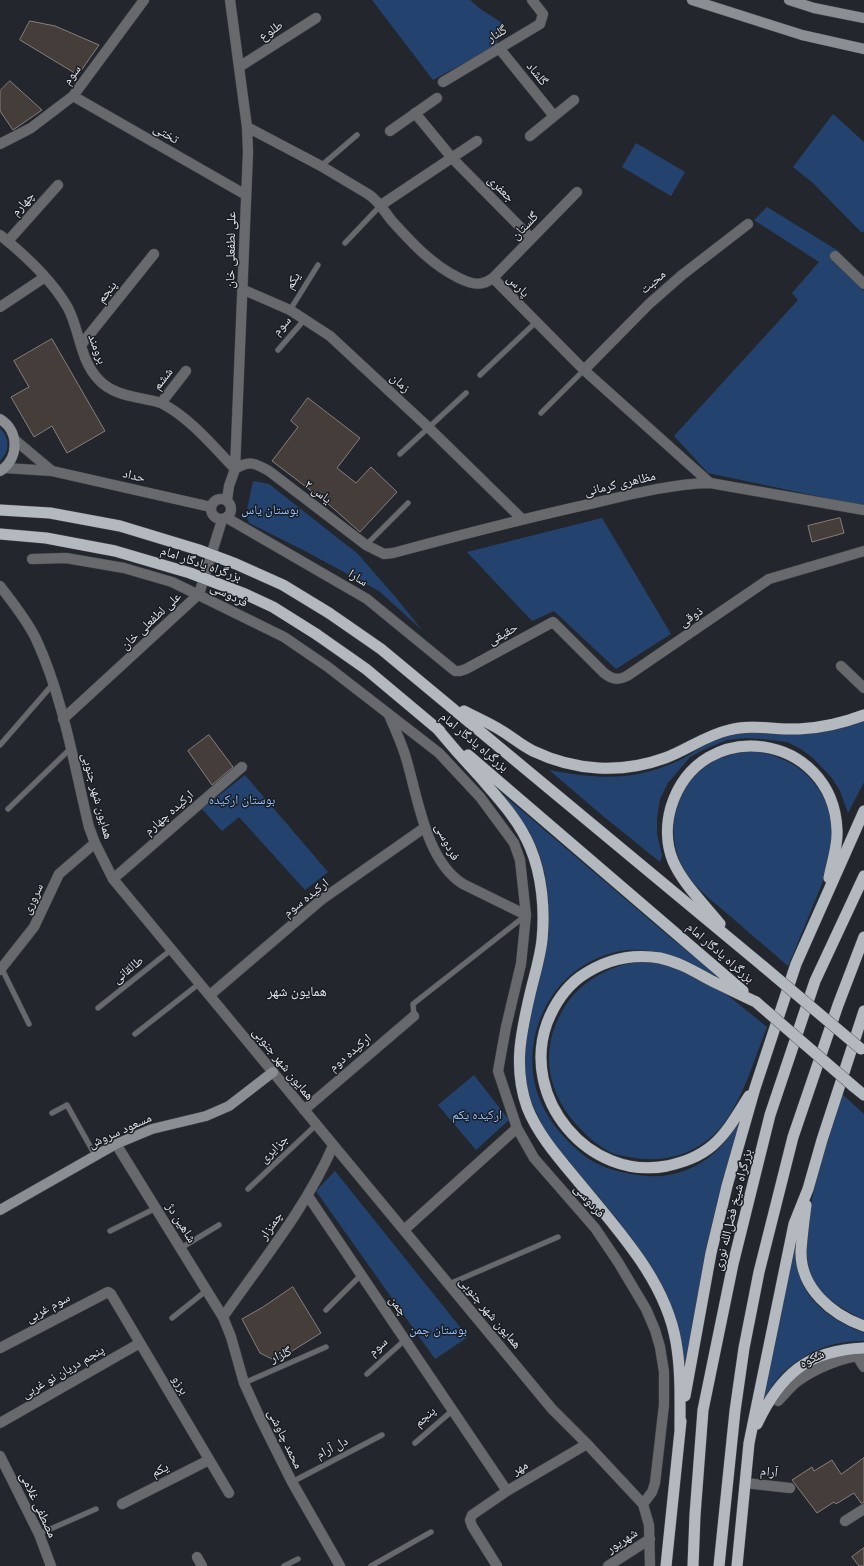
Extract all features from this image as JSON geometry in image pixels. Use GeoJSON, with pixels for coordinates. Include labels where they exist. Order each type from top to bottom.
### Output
{"type":"FeatureCollection","features":[{"type":"Feature","properties":{"kind":"highway","name":"بزرگراه یادگار امام"},"geometry":{"type":"LineString","coordinates":[[0,510],[50,513],[120,526],[192,548],[236,564],[282,585],[329,613],[381,649],[448,703],[863,1050]]}},
{"type":"Feature","properties":{"kind":"highway","name":"بزرگراه یادگار امام"},"geometry":{"type":"LineString","coordinates":[[0,534],[46,538],[115,551],[190,573],[245,594],[273,607],[316,634],[366,669],[434,726],[864,1095]]}},
{"type":"Feature","properties":{"kind":"highway"},"geometry":{"type":"LineString","coordinates":[[448,703],[501,730],[531,750],[552,759],[584,767],[606,769],[644,765],[666,758],[710,736],[730,730],[746,728],[798,729],[826,726],[864,715]]}},
{"type":"Feature","properties":{"kind":"highway"},"geometry":{"type":"LineString","coordinates":[[434,726],[503,802],[524,833],[536,864],[541,891],[543,916],[542,942],[519,1050],[519,1073],[522,1089],[527,1107],[540,1132],[563,1163],[631,1247],[660,1295],[669,1316],[676,1343],[680,1390],[680,1429]]}},
{"type":"Feature","properties":{"kind":"highway"},"geometry":{"type":"LineString","coordinates":[[735,942],[681,875],[673,860],[668,833],[669,816],[673,801],[680,787],[696,767],[715,754],[731,748],[748,746],[764,746],[779,750],[806,765],[825,785],[832,799],[837,832],[825,898]]}},
{"type":"Feature","properties":{"kind":"highway"},"geometry":{"type":"LineString","coordinates":[[666,1566],[680,1429],[686,1389],[711,1253],[727,1186],[755,1088],[796,964],[864,811]]}},
{"type":"Feature","properties":{"kind":"highway","name":"بزرگراه شیخ فضل‌الله نوری"},"geometry":{"type":"LineString","coordinates":[[693,1566],[695,1516],[703,1410],[733,1264],[770,1115],[815,981],[864,876]]}},
{"type":"Feature","properties":{"kind":"highway"},"geometry":{"type":"LineString","coordinates":[[720,1566],[735,1411],[744,1348],[759,1272],[793,1136],[838,1006],[864,937]]}},
{"type":"Feature","properties":{"kind":"highway"},"geometry":{"type":"LineString","coordinates":[[755,1088],[724,1133],[713,1145],[699,1156],[683,1162],[640,1168],[616,1163],[592,1152],[564,1126],[547,1093],[541,1065],[542,1044],[545,1028],[560,997],[574,982],[591,970],[610,961],[626,957],[645,956],[661,958],[696,971],[756,1002]]}},
{"type":"Feature","properties":{"kind":"highway"},"geometry":{"type":"LineString","coordinates":[[737,1566],[749,1443],[794,1224],[808,1189],[822,1140],[864,1011]]}},
{"type":"Feature","properties":{"kind":"highway"},"geometry":{"type":"LineString","coordinates":[[808,1189],[801,1252],[803,1268],[817,1295],[827,1305],[839,1315],[864,1326]]}},
{"type":"Feature","properties":{"kind":"highway"},"geometry":{"type":"LineString","coordinates":[[749,1443],[767,1403],[778,1386],[789,1376],[810,1360],[828,1352],[848,1348],[862,1353]]}},
{"type":"Feature","properties":{"kind":"main road"},"geometry":{"type":"LineString","coordinates":[[692,0],[802,35],[864,49]]}},
{"type":"Feature","properties":{"kind":"main road"},"geometry":{"type":"LineString","coordinates":[[789,0],[814,8],[864,18]]}},
{"type":"Feature","properties":{"kind":"main road"},"geometry":{"type":"LineString","coordinates":[[1,419],[8,426],[15,440],[14,455],[2,470]]}},
{"type":"Feature","properties":{"kind":"main road","name":"مسعود سروش"},"geometry":{"type":"LineString","coordinates":[[0,1210],[116,1144],[152,1129],[206,1116],[229,1106],[273,1072]]}},
{"type":"Feature","properties":{"kind":"street","name":"سوم"},"geometry":{"type":"LineString","coordinates":[[0,144],[31,128],[73,96],[144,0]]}},
{"type":"Feature","properties":{"kind":"street","name":"علی لطفعلی خان"},"geometry":{"type":"LineString","coordinates":[[227,500],[229,486],[235,469],[244,290],[248,152],[247,127],[230,0]]}},
{"type":"Feature","properties":{"kind":"street","name":"گلنار"},"geometry":{"type":"LineString","coordinates":[[442,82],[540,24],[543,14],[532,0]]}},
{"type":"Feature","properties":{"kind":"street","name":"طلوع"},"geometry":{"type":"LineString","coordinates":[[239,67],[316,18]]}},
{"type":"Feature","properties":{"kind":"street","name":"گلشاد"},"geometry":{"type":"LineString","coordinates":[[499,48],[554,116]]}},
{"type":"Feature","properties":{"kind":"street","name":"تختی"},"geometry":{"type":"LineString","coordinates":[[73,96],[246,195]]}},
{"type":"Feature","properties":{"kind":"street"},"geometry":{"type":"LineString","coordinates":[[390,131],[437,98]]}},
{"type":"Feature","properties":{"kind":"street"},"geometry":{"type":"LineString","coordinates":[[530,136],[574,100]]}},
{"type":"Feature","properties":{"kind":"street","name":"جعفری"},"geometry":{"type":"LineString","coordinates":[[416,113],[452,158],[531,238]]}},
{"type":"Feature","properties":{"kind":"street","name":"پارس"},"geometry":{"type":"LineString","coordinates":[[247,127],[321,166],[368,194],[381,205],[402,232],[434,264],[469,283],[486,283],[493,278],[584,370],[710,483]]}},
{"type":"Feature","properties":{"kind":"street"},"geometry":{"type":"LineString","coordinates":[[381,205],[477,141]]}},
{"type":"Feature","properties":{"kind":"street","name":"چهارم"},"geometry":{"type":"LineString","coordinates":[[4,238],[58,184]]}},
{"type":"Feature","properties":{"kind":"street","name":"گلستان"},"geometry":{"type":"LineString","coordinates":[[493,278],[577,192]]}},
{"type":"Feature","properties":{"kind":"street","name":"محبت"},"geometry":{"type":"LineString","coordinates":[[584,370],[649,304],[682,275],[748,224]]}},
{"type":"Feature","properties":{"kind":"street","name":"برومند"},"geometry":{"type":"LineString","coordinates":[[4,238],[45,277],[68,309],[82,345],[87,364],[93,374],[106,387],[129,396],[161,403],[188,421],[235,469]]}},
{"type":"Feature","properties":{"kind":"street","name":"پنجم"},"geometry":{"type":"LineString","coordinates":[[82,345],[154,254]]}},
{"type":"Feature","properties":{"kind":"street"},"geometry":{"type":"LineString","coordinates":[[835,256],[864,284]]}},
{"type":"Feature","properties":{"kind":"street"},"geometry":{"type":"LineString","coordinates":[[0,307],[45,277]]}},
{"type":"Feature","properties":{"kind":"street","name":"زمان"},"geometry":{"type":"LineString","coordinates":[[244,290],[290,310],[330,336],[429,428],[522,519]]}},
{"type":"Feature","properties":{"kind":"street","name":"ششم"},"geometry":{"type":"LineString","coordinates":[[161,403],[186,371]]}},
{"type":"Feature","properties":{"kind":"street"},"geometry":{"type":"LineString","coordinates":[[15,440],[52,471]]}},
{"type":"Feature","properties":{"kind":"street","name":"یاس ۲"},"geometry":{"type":"LineString","coordinates":[[235,469],[242,464],[250,463],[258,465],[269,471],[366,545],[384,554]]}},
{"type":"Feature","properties":{"kind":"street","name":"حداد"},"geometry":{"type":"LineString","coordinates":[[2,470],[52,471],[211,507]]}},
{"type":"Feature","properties":{"kind":"street","name":"مظاهری کرمانی"},"geometry":{"type":"LineString","coordinates":[[384,554],[393,553],[522,519],[665,487],[710,483],[864,510]]}},
{"type":"Feature","properties":{"kind":"street"},"geometry":{"type":"LineString","coordinates":[[218,499],[227,500],[232,509],[224,519],[218,519],[213,515],[211,507],[213,502],[218,499]]}},
{"type":"Feature","properties":{"kind":"street","name":"علی لطفعلی خان"},"geometry":{"type":"LineString","coordinates":[[63,719],[199,594],[224,519]]}},
{"type":"Feature","properties":{"kind":"street","name":"سارا"},"geometry":{"type":"LineString","coordinates":[[224,519],[343,584],[367,599],[448,667],[460,672],[466,669]]}},
{"type":"Feature","properties":{"kind":"street","name":"ذوقی"},"geometry":{"type":"LineString","coordinates":[[553,622],[610,678],[616,680],[623,679],[769,579],[864,551]]}},
{"type":"Feature","properties":{"kind":"street","name":"فردوسی"},"geometry":{"type":"LineString","coordinates":[[32,559],[66,558],[124,568],[172,582],[284,637],[328,667],[439,752],[480,797],[514,843],[520,860],[526,915],[521,964],[506,1027],[498,1071],[517,1128],[534,1158],[595,1228],[618,1262],[646,1309],[659,1342],[664,1372],[664,1405],[656,1483],[652,1492],[643,1504]]}},
{"type":"Feature","properties":{"kind":"street","name":"همایون‌ شهر جنوبی"},"geometry":{"type":"LineString","coordinates":[[0,586],[24,617],[36,638],[53,684],[63,719],[89,827],[95,844],[113,879],[552,1409],[643,1504]]}},
{"type":"Feature","properties":{"kind":"street","name":"حقیقی"},"geometry":{"type":"LineString","coordinates":[[466,669],[553,622]]}},
{"type":"Feature","properties":{"kind":"street"},"geometry":{"type":"LineString","coordinates":[[841,666],[864,688]]}},
{"type":"Feature","properties":{"kind":"street","name":"فردوسی"},"geometry":{"type":"LineString","coordinates":[[389,715],[406,757],[424,828],[443,865],[455,879],[526,915]]}},
{"type":"Feature","properties":{"kind":"street","name":"ارکیده چهارم"},"geometry":{"type":"LineString","coordinates":[[113,879],[242,767]]}},
{"type":"Feature","properties":{"kind":"street","name":"ارکیده سوم"},"geometry":{"type":"LineString","coordinates":[[210,995],[321,900],[424,828]]}},
{"type":"Feature","properties":{"kind":"street","name":"سروری"},"geometry":{"type":"LineString","coordinates":[[1,970],[34,926],[59,874],[95,844]]}},
{"type":"Feature","properties":{"kind":"street","name":"ارکیده دوم"},"geometry":{"type":"LineString","coordinates":[[304,1110],[414,1016]]}},
{"type":"Feature","properties":{"kind":"street"},"geometry":{"type":"LineString","coordinates":[[404,1230],[517,1128]]}},
{"type":"Feature","properties":{"kind":"street","name":"شاهین دژ"},"geometry":{"type":"LineString","coordinates":[[116,1144],[223,1317]]}},
{"type":"Feature","properties":{"kind":"street","name":"چمنزار"},"geometry":{"type":"LineString","coordinates":[[223,1317],[308,1196],[323,1169],[333,1146]]}},
{"type":"Feature","properties":{"kind":"street","name":"چمن"},"geometry":{"type":"LineString","coordinates":[[308,1196],[406,1339],[507,1491]]}},
{"type":"Feature","properties":{"kind":"street","name":"برزو"},"geometry":{"type":"LineString","coordinates":[[108,1292],[111,1294],[229,1493]]}},
{"type":"Feature","properties":{"kind":"street","name":"سوم غربی"},"geometry":{"type":"LineString","coordinates":[[0,1348],[108,1292]]}},
{"type":"Feature","properties":{"kind":"street","name":"محمد چاوشی"},"geometry":{"type":"LineString","coordinates":[[223,1317],[231,1338],[244,1383],[292,1482],[340,1566]]}},
{"type":"Feature","properties":{"kind":"street","name":"پنجم دریان‌ نو غربی"},"geometry":{"type":"LineString","coordinates":[[0,1423],[140,1343]]}},
{"type":"Feature","properties":{"kind":"street"},"geometry":{"type":"LineString","coordinates":[[862,1353],[864,1367]]}},
{"type":"Feature","properties":{"kind":"street","name":"شکوه"},"geometry":{"type":"LineString","coordinates":[[778,1401],[797,1381],[819,1368],[862,1353]]}},
{"type":"Feature","properties":{"kind":"street","name":"مهر"},"geometry":{"type":"LineString","coordinates":[[497,1566],[470,1520],[472,1515],[507,1491],[587,1444]]}},
{"type":"Feature","properties":{"kind":"street","name":"مصطفی غلامی"},"geometry":{"type":"LineString","coordinates":[[0,1456],[39,1534],[51,1566]]}},
{"type":"Feature","properties":{"kind":"street","name":"یکم"},"geometry":{"type":"LineString","coordinates":[[122,1504],[210,1460]]}},
{"type":"Feature","properties":{"kind":"street","name":"آرام"},"geometry":{"type":"LineString","coordinates":[[745,1483],[790,1488]]}},
{"type":"Feature","properties":{"kind":"street"},"geometry":{"type":"LineString","coordinates":[[643,1504],[649,1525],[650,1566]]}},
{"type":"Feature","properties":{"kind":"street"},"geometry":{"type":"LineString","coordinates":[[845,1521],[864,1509]]}},
{"type":"Feature","properties":{"kind":"street","name":"شهریور"},"geometry":{"type":"LineString","coordinates":[[608,1566],[650,1538]]}},
{"type":"Feature","properties":{"kind":"street"},"geometry":{"type":"LineString","coordinates":[[197,1557],[202,1566]]}},
{"type":"Feature","properties":{"kind":"lane"},"geometry":{"type":"LineString","coordinates":[[321,166],[357,135]]}},
{"type":"Feature","properties":{"kind":"lane"},"geometry":{"type":"LineString","coordinates":[[345,243],[381,205]]}},
{"type":"Feature","properties":{"kind":"lane","name":"یکم"},"geometry":{"type":"LineString","coordinates":[[290,310],[318,265]]}},
{"type":"Feature","properties":{"kind":"lane","name":"سوم"},"geometry":{"type":"LineString","coordinates":[[278,350],[305,319]]}},
{"type":"Feature","properties":{"kind":"lane"},"geometry":{"type":"LineString","coordinates":[[480,375],[536,322]]}},
{"type":"Feature","properties":{"kind":"lane"},"geometry":{"type":"LineString","coordinates":[[541,413],[584,370]]}},
{"type":"Feature","properties":{"kind":"lane"},"geometry":{"type":"LineString","coordinates":[[400,454],[466,393]]}},
{"type":"Feature","properties":{"kind":"lane"},"geometry":{"type":"LineString","coordinates":[[366,545],[408,503]]}},
{"type":"Feature","properties":{"kind":"lane"},"geometry":{"type":"LineString","coordinates":[[0,745],[53,684]]}},
{"type":"Feature","properties":{"kind":"lane"},"geometry":{"type":"LineString","coordinates":[[8,809],[70,748]]}},
{"type":"Feature","properties":{"kind":"lane"},"geometry":{"type":"LineString","coordinates":[[414,1016],[414,1004],[526,915]]}},
{"type":"Feature","properties":{"kind":"lane","name":"طالقانی"},"geometry":{"type":"LineString","coordinates":[[98,1008],[172,949]]}},
{"type":"Feature","properties":{"kind":"lane"},"geometry":{"type":"LineString","coordinates":[[1,970],[29,1024]]}},
{"type":"Feature","properties":{"kind":"lane"},"geometry":{"type":"LineString","coordinates":[[135,1034],[200,983]]}},
{"type":"Feature","properties":{"kind":"lane"},"geometry":{"type":"LineString","coordinates":[[52,1113],[67,1105],[95,1155]]}},
{"type":"Feature","properties":{"kind":"lane","name":"جزایری"},"geometry":{"type":"LineString","coordinates":[[248,1189],[316,1124]]}},
{"type":"Feature","properties":{"kind":"lane"},"geometry":{"type":"LineString","coordinates":[[110,1231],[156,1208]]}},
{"type":"Feature","properties":{"kind":"lane"},"geometry":{"type":"LineString","coordinates":[[181,1248],[219,1225]]}},
{"type":"Feature","properties":{"kind":"lane"},"geometry":{"type":"LineString","coordinates":[[449,1284],[558,1237]]}},
{"type":"Feature","properties":{"kind":"lane"},"geometry":{"type":"LineString","coordinates":[[326,1310],[361,1275]]}},
{"type":"Feature","properties":{"kind":"lane"},"geometry":{"type":"LineString","coordinates":[[172,1318],[207,1290]]}},
{"type":"Feature","properties":{"kind":"lane","name":"سوم"},"geometry":{"type":"LineString","coordinates":[[367,1374],[406,1339]]}},
{"type":"Feature","properties":{"kind":"lane","name":"گلزار"},"geometry":{"type":"LineString","coordinates":[[244,1383],[326,1347]]}},
{"type":"Feature","properties":{"kind":"lane","name":"پنجم"},"geometry":{"type":"LineString","coordinates":[[415,1443],[453,1410]]}},
{"type":"Feature","properties":{"kind":"lane","name":"دل‌ آرام"},"geometry":{"type":"LineString","coordinates":[[292,1482],[382,1435]]}},
{"type":"Feature","properties":{"kind":"lane"},"geometry":{"type":"LineString","coordinates":[[39,1534],[96,1509]]}},
{"type":"Feature","properties":{"kind":"lane"},"geometry":{"type":"LineString","coordinates":[[371,1566],[432,1532]]}},
{"type":"Feature","properties":{"kind":"lane"},"geometry":{"type":"LineString","coordinates":[[284,1566],[298,1559]]}},
{"type":"Feature","properties":{"kind":"green space"},"geometry":{"type":"Polygon","coordinates":[[[372,0],[470,0],[479,8],[505,25],[495,46],[433,80],[372,0]]]}},
{"type":"Feature","properties":{"kind":"green space"},"geometry":{"type":"Polygon","coordinates":[[[833,114],[864,142],[864,231],[862,233],[813,183],[793,167],[833,114]]]}},
{"type":"Feature","properties":{"kind":"green space"},"geometry":{"type":"Polygon","coordinates":[[[636,143],[685,172],[671,196],[622,167],[636,143]]]}},
{"type":"Feature","properties":{"kind":"green space"},"geometry":{"type":"Polygon","coordinates":[[[767,207],[840,252],[832,261],[864,291],[864,506],[708,473],[674,436],[798,300],[792,293],[819,262],[754,220],[767,207]]]}},
{"type":"Feature","properties":{"kind":"green space"},"geometry":{"type":"Polygon","coordinates":[[[0,428],[6,436],[8,444],[6,453],[0,461],[0,428]]]}},
{"type":"Feature","properties":{"kind":"green space","name":"بوستان یاس"},"geometry":{"type":"Polygon","coordinates":[[[253,481],[269,484],[358,554],[422,630],[379,591],[249,523],[246,515],[253,481]]]}},
{"type":"Feature","properties":{"kind":"green space"},"geometry":{"type":"Polygon","coordinates":[[[602,518],[671,634],[616,669],[554,611],[532,621],[467,552],[602,518]]]}},
{"type":"Feature","properties":{"kind":"green space"},"geometry":{"type":"Polygon","coordinates":[[[864,721],[864,782],[848,813],[840,791],[832,778],[813,758],[801,749],[787,742],[746,738],[727,740],[690,757],[668,783],[660,799],[657,818],[657,834],[662,856],[660,862],[549,770],[600,777],[631,775],[663,767],[683,758],[718,738],[727,735],[746,733],[783,735],[814,733],[834,730],[864,721]]]}},
{"type":"Feature","properties":{"kind":"green space"},"geometry":{"type":"Polygon","coordinates":[[[756,751],[775,756],[792,764],[806,775],[824,798],[830,812],[832,822],[831,851],[825,874],[788,966],[696,886],[681,864],[675,843],[674,819],[680,797],[693,778],[708,765],[725,756],[756,751]]]}},
{"type":"Feature","properties":{"kind":"green space","name":"بوستان ارکیده"},"geometry":{"type":"Polygon","coordinates":[[[245,775],[328,872],[305,890],[239,817],[222,831],[202,809],[245,775]]]}},
{"type":"Feature","properties":{"kind":"green space"},"geometry":{"type":"Polygon","coordinates":[[[500,792],[671,938],[723,980],[683,960],[652,951],[625,950],[602,956],[581,967],[567,978],[555,991],[539,1022],[534,1039],[532,1057],[533,1075],[537,1092],[550,1120],[563,1136],[578,1151],[599,1165],[630,1174],[646,1176],[670,1175],[693,1167],[713,1154],[722,1146],[744,1110],[717,1203],[694,1315],[683,1391],[653,1270],[617,1219],[558,1148],[544,1128],[531,1101],[526,1082],[524,1061],[525,1039],[544,958],[549,930],[549,905],[545,874],[539,853],[530,832],[500,792]]]}},
{"type":"Feature","properties":{"kind":"green space"},"geometry":{"type":"Polygon","coordinates":[[[644,961],[667,965],[715,985],[767,1027],[742,1093],[720,1128],[711,1137],[691,1150],[668,1158],[643,1159],[622,1156],[610,1152],[591,1139],[575,1123],[557,1095],[549,1064],[549,1049],[552,1034],[558,1018],[574,994],[582,986],[611,969],[622,965],[644,961]]]}},
{"type":"Feature","properties":{"kind":"green space","name":"ارکیده یکم"},"geometry":{"type":"Polygon","coordinates":[[[474,1075],[509,1120],[476,1150],[438,1105],[474,1075]]]}},
{"type":"Feature","properties":{"kind":"green space"},"geometry":{"type":"Polygon","coordinates":[[[842,1094],[864,1114],[864,1320],[836,1304],[824,1294],[814,1281],[808,1262],[807,1240],[809,1215],[814,1189],[842,1094]]]}},
{"type":"Feature","properties":{"kind":"green space","name":"بوستان چمن"},"geometry":{"type":"Polygon","coordinates":[[[335,1171],[468,1337],[435,1359],[316,1191],[335,1171]]]}},
{"type":"Feature","properties":{"kind":"green space"},"geometry":{"type":"Polygon","coordinates":[[[799,1224],[796,1262],[800,1279],[806,1290],[813,1300],[831,1316],[864,1333],[864,1341],[840,1343],[806,1355],[787,1369],[778,1378],[761,1404],[799,1224]]]}},
{"type":"Feature","properties":{"kind":"building"},"geometry":{"type":"Polygon","coordinates":[[[30,21],[55,26],[99,45],[78,75],[20,40],[30,21]]]}},
{"type":"Feature","properties":{"kind":"building"},"geometry":{"type":"Polygon","coordinates":[[[10,81],[42,110],[13,130],[0,111],[0,91],[10,81]]]}},
{"type":"Feature","properties":{"kind":"building"},"geometry":{"type":"Polygon","coordinates":[[[52,339],[105,431],[67,453],[52,426],[34,437],[11,397],[29,387],[14,361],[52,339]]]}},
{"type":"Feature","properties":{"kind":"building"},"geometry":{"type":"Polygon","coordinates":[[[308,398],[360,438],[337,468],[356,483],[371,467],[397,492],[360,532],[326,502],[272,461],[298,427],[291,421],[308,398]]]}},
{"type":"Feature","properties":{"kind":"building"},"geometry":{"type":"Polygon","coordinates":[[[840,518],[844,533],[812,542],[808,526],[840,518]]]}},
{"type":"Feature","properties":{"kind":"building"},"geometry":{"type":"Polygon","coordinates":[[[209,735],[233,767],[212,785],[188,751],[209,735]]]}},
{"type":"Feature","properties":{"kind":"building"},"geometry":{"type":"Polygon","coordinates":[[[293,1287],[321,1333],[276,1361],[260,1353],[242,1319],[293,1287]]]}},
{"type":"Feature","properties":{"kind":"building"},"geometry":{"type":"Polygon","coordinates":[[[864,1458],[864,1503],[861,1503],[854,1493],[836,1504],[834,1502],[817,1513],[792,1480],[812,1467],[814,1471],[832,1460],[841,1474],[864,1458]]]}},
{"type":"Feature","properties":{"kind":"building"},"geometry":{"type":"Polygon","coordinates":[[[864,1548],[864,1566],[859,1566],[852,1557],[864,1548]]]}},
{"type":"Feature","properties":{"kind":"district","name":"همایون شهر"},"geometry":{"type":"Point","coordinates":[297,992]}}]}
